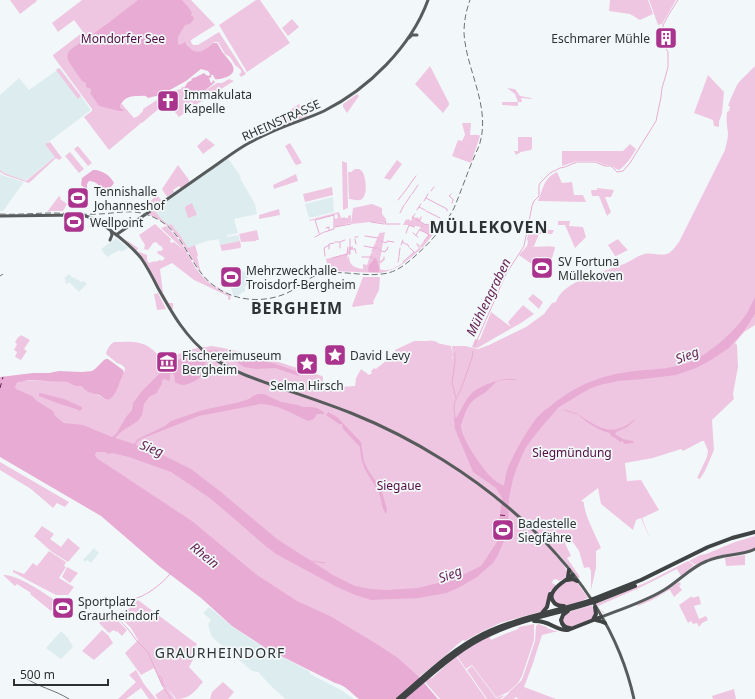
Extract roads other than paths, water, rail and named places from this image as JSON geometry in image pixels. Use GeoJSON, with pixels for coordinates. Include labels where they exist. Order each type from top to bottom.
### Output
{"type":"FeatureCollection","features":[{"type":"Feature","properties":{"kind":"highway"},"geometry":{"type":"LineString","coordinates":[[402,699],[457,651],[490,634],[519,623],[592,601],[641,580],[708,547],[732,538],[755,533]]}},
{"type":"Feature","properties":{"kind":"highway"},"geometry":{"type":"LineString","coordinates":[[569,570],[570,576],[577,581]]}},
{"type":"Feature","properties":{"kind":"highway"},"geometry":{"type":"LineString","coordinates":[[570,576],[557,586],[552,594],[552,599],[554,603],[559,606],[575,607]]}},
{"type":"Feature","properties":{"kind":"highway"},"geometry":{"type":"LineString","coordinates":[[534,616],[544,611],[548,606],[550,592],[553,588],[570,576]]}},
{"type":"Feature","properties":{"kind":"highway"},"geometry":{"type":"LineString","coordinates":[[398,699],[457,651],[482,634],[534,616],[575,607]]}},
{"type":"Feature","properties":{"kind":"highway"},"geometry":{"type":"LineString","coordinates":[[573,628],[565,627],[561,620],[566,612],[575,607]]}},
{"type":"Feature","properties":{"kind":"highway"},"geometry":{"type":"LineString","coordinates":[[593,620],[596,614],[595,607]]}},
{"type":"Feature","properties":{"kind":"highway"},"geometry":{"type":"LineString","coordinates":[[519,623],[540,621],[560,629],[568,630],[593,620],[600,615]]}},
{"type":"Feature","properties":{"kind":"highway"},"geometry":{"type":"LineString","coordinates":[[593,620],[605,623]]}},
{"type":"Feature","properties":{"kind":"main road","name":"RHEINSTRASSE"},"geometry":{"type":"LineString","coordinates":[[116,235],[247,144],[339,103],[360,88],[384,67],[408,39],[428,0]]}},
{"type":"Feature","properties":{"kind":"main road"},"geometry":{"type":"LineString","coordinates":[[408,39],[412,35],[417,35]]}},
{"type":"Feature","properties":{"kind":"main road"},"geometry":{"type":"LineString","coordinates":[[0,216],[83,215],[92,218],[130,246],[142,260],[177,321],[200,348],[216,360],[226,367],[242,374],[368,420],[402,436],[434,454],[493,495],[518,516],[541,538],[569,570]]}},
{"type":"Feature","properties":{"kind":"main road"},"geometry":{"type":"LineString","coordinates":[[111,231],[116,232],[124,230]]}},
{"type":"Feature","properties":{"kind":"main road"},"geometry":{"type":"LineString","coordinates":[[123,240],[121,235],[124,230]]}},
{"type":"Feature","properties":{"kind":"main road"},"geometry":{"type":"LineString","coordinates":[[110,240],[112,235],[111,231]]}},
{"type":"Feature","properties":{"kind":"main road"},"geometry":{"type":"LineString","coordinates":[[600,615],[608,615],[656,595],[671,586],[696,566],[707,561],[755,549]]}},
{"type":"Feature","properties":{"kind":"main road"},"geometry":{"type":"LineString","coordinates":[[570,576],[577,581],[605,623],[624,662],[634,699]]}},
{"type":"Feature","properties":{"kind":"main road"},"geometry":{"type":"LineString","coordinates":[[607,628],[606,621],[608,615]]}},
{"type":"Feature","properties":{"kind":"water","name":"Mondorfer See"},"geometry":{"type":"Polygon","coordinates":[[[138,0],[182,0],[189,8],[192,13],[191,16],[193,16],[194,19],[190,24],[185,25],[178,37],[178,45],[185,42],[193,51],[200,52],[214,43],[217,43],[234,68],[231,74],[227,77],[218,79],[215,79],[213,75],[211,75],[212,77],[209,78],[211,83],[213,80],[215,82],[188,101],[185,99],[184,88],[188,82],[192,80],[191,79],[193,77],[194,78],[204,73],[209,76],[210,74],[208,71],[201,69],[186,81],[159,96],[148,98],[146,96],[134,96],[128,98],[120,105],[120,108],[124,110],[123,111],[99,106],[90,93],[91,89],[86,87],[86,83],[82,81],[69,62],[68,53],[138,0]]]}},
{"type":"Feature","properties":{"kind":"water"},"geometry":{"type":"Polygon","coordinates":[[[93,170],[102,172],[108,176],[113,180],[113,185],[109,188],[103,189],[95,182],[89,181],[87,184],[87,190],[81,185],[82,178],[93,170]]]}},
{"type":"Feature","properties":{"kind":"water"},"geometry":{"type":"Polygon","coordinates":[[[375,258],[379,267],[379,272],[369,272],[369,265],[375,258]]]}},
{"type":"Feature","properties":{"kind":"water","name":"Rhein"},"geometry":{"type":"Polygon","coordinates":[[[755,297],[755,314],[744,331],[729,348],[711,360],[696,368],[676,375],[618,381],[600,385],[589,389],[559,407],[526,447],[517,467],[509,498],[508,527],[498,555],[493,563],[477,577],[446,593],[419,598],[371,600],[355,595],[335,586],[276,554],[211,499],[171,472],[129,457],[112,453],[108,454],[105,452],[96,452],[95,456],[98,459],[192,521],[257,575],[297,601],[330,616],[398,658],[419,677],[438,699],[359,699],[342,686],[267,649],[232,626],[201,598],[159,566],[101,516],[0,457],[0,377],[59,371],[92,371],[104,360],[108,359],[123,370],[124,373],[115,394],[109,400],[88,392],[81,386],[76,386],[67,382],[27,380],[17,383],[15,387],[16,389],[32,396],[53,411],[55,416],[64,423],[83,425],[112,437],[116,434],[132,410],[133,403],[142,391],[165,368],[183,357],[194,352],[216,350],[261,359],[299,372],[300,374],[299,376],[275,368],[256,369],[244,367],[235,361],[222,358],[208,358],[202,375],[192,382],[184,385],[178,384],[175,382],[174,375],[172,373],[169,381],[164,379],[157,393],[149,397],[144,404],[142,415],[138,421],[122,431],[115,438],[134,444],[138,439],[165,426],[171,421],[203,410],[240,402],[258,394],[264,394],[281,402],[303,407],[317,408],[324,412],[324,414],[317,414],[314,419],[308,421],[267,404],[199,416],[141,439],[136,445],[163,455],[191,469],[277,539],[333,575],[355,586],[371,589],[386,590],[418,588],[454,579],[481,566],[497,542],[500,532],[499,523],[502,498],[496,488],[473,472],[455,429],[454,418],[457,417],[466,400],[474,391],[497,382],[470,404],[467,408],[461,427],[465,439],[487,473],[504,486],[508,467],[531,425],[542,412],[566,394],[605,376],[672,367],[695,360],[712,349],[735,328],[747,313],[755,297]]]}},
{"type":"Feature","properties":{"kind":"water"},"geometry":{"type":"Polygon","coordinates":[[[508,379],[517,380],[504,380],[500,381],[508,379]]]}},
{"type":"Feature","properties":{"kind":"water"},"geometry":{"type":"Polygon","coordinates":[[[40,393],[64,399],[82,407],[82,409],[80,411],[57,403],[39,396],[40,393]]]}},
{"type":"Feature","properties":{"kind":"water"},"geometry":{"type":"Polygon","coordinates":[[[328,412],[337,417],[361,442],[364,462],[381,489],[387,509],[386,514],[383,509],[379,493],[364,467],[360,447],[343,429],[342,424],[339,424],[326,415],[328,412]]]}},
{"type":"Feature","properties":{"kind":"water"},"geometry":{"type":"Polygon","coordinates":[[[577,414],[595,425],[613,430],[627,425],[635,419],[627,427],[616,432],[615,434],[623,439],[633,441],[634,443],[624,444],[623,441],[620,442],[611,436],[610,433],[593,426],[577,414]]]}},
{"type":"Feature","properties":{"kind":"waterway","name":"Mühlengraben"},"geometry":{"type":"LineString","coordinates":[[664,38],[663,25],[678,0]]}},
{"type":"Feature","properties":{"kind":"waterway","name":"Mühlengraben"},"geometry":{"type":"LineString","coordinates":[[474,347],[506,274],[524,246],[532,206],[534,201],[539,196],[539,185],[541,182],[550,173],[577,162],[595,162],[605,166],[611,166],[617,172],[623,171],[630,163],[656,121],[662,88],[668,67],[668,52],[664,40]]}},
{"type":"Feature","properties":{"kind":"waterway"},"geometry":{"type":"LineString","coordinates":[[413,180],[416,176]]}},
{"type":"Feature","properties":{"kind":"waterway"},"geometry":{"type":"LineString","coordinates":[[406,190],[413,180]]}},
{"type":"Feature","properties":{"kind":"waterway"},"geometry":{"type":"LineString","coordinates":[[412,194],[418,185]]}},
{"type":"Feature","properties":{"kind":"waterway"},"geometry":{"type":"LineString","coordinates":[[431,191],[434,187]]}},
{"type":"Feature","properties":{"kind":"waterway"},"geometry":{"type":"LineString","coordinates":[[398,200],[406,190]]}},
{"type":"Feature","properties":{"kind":"waterway"},"geometry":{"type":"LineString","coordinates":[[424,201],[428,194]]}},
{"type":"Feature","properties":{"kind":"waterway"},"geometry":{"type":"LineString","coordinates":[[451,194],[449,196],[453,199],[452,203]]}},
{"type":"Feature","properties":{"kind":"waterway"},"geometry":{"type":"LineString","coordinates":[[405,204],[411,195]]}},
{"type":"Feature","properties":{"kind":"waterway"},"geometry":{"type":"LineString","coordinates":[[426,198],[447,209],[447,211]]}},
{"type":"Feature","properties":{"kind":"waterway"},"geometry":{"type":"LineString","coordinates":[[417,210],[421,204]]}},
{"type":"Feature","properties":{"kind":"waterway"},"geometry":{"type":"LineString","coordinates":[[400,213],[404,205]]}},
{"type":"Feature","properties":{"kind":"waterway"},"geometry":{"type":"LineString","coordinates":[[419,207],[425,210]]}},
{"type":"Feature","properties":{"kind":"waterway"},"geometry":{"type":"LineString","coordinates":[[426,211],[440,218]]}},
{"type":"Feature","properties":{"kind":"waterway"},"geometry":{"type":"LineString","coordinates":[[412,218],[415,214]]}},
{"type":"Feature","properties":{"kind":"waterway"},"geometry":{"type":"LineString","coordinates":[[319,233],[315,220],[334,215],[334,220]]}},
{"type":"Feature","properties":{"kind":"waterway"},"geometry":{"type":"LineString","coordinates":[[413,217],[419,221]]}},
{"type":"Feature","properties":{"kind":"waterway"},"geometry":{"type":"LineString","coordinates":[[325,232],[334,229],[334,221]]}},
{"type":"Feature","properties":{"kind":"waterway"},"geometry":{"type":"LineString","coordinates":[[386,221],[385,224],[400,224]]}},
{"type":"Feature","properties":{"kind":"waterway"},"geometry":{"type":"LineString","coordinates":[[419,221],[433,227]]}},
{"type":"Feature","properties":{"kind":"waterway"},"geometry":{"type":"LineString","coordinates":[[371,222],[384,224]]}},
{"type":"Feature","properties":{"kind":"waterway"},"geometry":{"type":"LineString","coordinates":[[335,227],[351,224]]}},
{"type":"Feature","properties":{"kind":"waterway"},"geometry":{"type":"LineString","coordinates":[[406,233],[409,225],[414,227]]}},
{"type":"Feature","properties":{"kind":"waterway"},"geometry":{"type":"LineString","coordinates":[[326,228],[329,227],[329,230]]}},
{"type":"Feature","properties":{"kind":"waterway"},"geometry":{"type":"LineString","coordinates":[[416,235],[420,229]]}},
{"type":"Feature","properties":{"kind":"waterway"},"geometry":{"type":"LineString","coordinates":[[420,230],[424,232]]}},
{"type":"Feature","properties":{"kind":"waterway"},"geometry":{"type":"LineString","coordinates":[[315,237],[324,232]]}},
{"type":"Feature","properties":{"kind":"waterway"},"geometry":{"type":"LineString","coordinates":[[424,241],[429,235],[425,232]]}},
{"type":"Feature","properties":{"kind":"waterway"},"geometry":{"type":"LineString","coordinates":[[413,233],[418,237]]}},
{"type":"Feature","properties":{"kind":"waterway"},"geometry":{"type":"LineString","coordinates":[[365,236],[378,238]]}},
{"type":"Feature","properties":{"kind":"waterway"},"geometry":{"type":"LineString","coordinates":[[350,239],[350,246]]}},
{"type":"Feature","properties":{"kind":"waterway"},"geometry":{"type":"LineString","coordinates":[[355,239],[356,244]]}},
{"type":"Feature","properties":{"kind":"waterway"},"geometry":{"type":"LineString","coordinates":[[335,242],[345,240]]}},
{"type":"Feature","properties":{"kind":"waterway"},"geometry":{"type":"LineString","coordinates":[[401,245],[403,240]]}},
{"type":"Feature","properties":{"kind":"waterway"},"geometry":{"type":"LineString","coordinates":[[381,241],[386,243],[387,241],[394,242]]}},
{"type":"Feature","properties":{"kind":"waterway"},"geometry":{"type":"LineString","coordinates":[[402,242],[409,247]]}},
{"type":"Feature","properties":{"kind":"waterway"},"geometry":{"type":"LineString","coordinates":[[329,249],[329,244],[334,243]]}},
{"type":"Feature","properties":{"kind":"waterway"},"geometry":{"type":"LineString","coordinates":[[340,243],[340,248]]}},
{"type":"Feature","properties":{"kind":"waterway"},"geometry":{"type":"LineString","coordinates":[[325,256],[324,248],[329,245]]}},
{"type":"Feature","properties":{"kind":"waterway"},"geometry":{"type":"LineString","coordinates":[[364,246],[374,248]]}},
{"type":"Feature","properties":{"kind":"waterway"},"geometry":{"type":"LineString","coordinates":[[332,258],[347,254],[348,247]]}},
{"type":"Feature","properties":{"kind":"waterway"},"geometry":{"type":"LineString","coordinates":[[350,247],[350,254]]}},
{"type":"Feature","properties":{"kind":"waterway"},"geometry":{"type":"LineString","coordinates":[[379,249],[385,252],[388,247]]}},
{"type":"Feature","properties":{"kind":"waterway"},"geometry":{"type":"LineString","coordinates":[[399,256],[400,248]]}},
{"type":"Feature","properties":{"kind":"waterway"},"geometry":{"type":"LineString","coordinates":[[403,262],[414,252],[410,248]]}},
{"type":"Feature","properties":{"kind":"waterway"},"geometry":{"type":"LineString","coordinates":[[350,249],[355,249]]}},
{"type":"Feature","properties":{"kind":"waterway"},"geometry":{"type":"LineString","coordinates":[[355,249],[356,253]]}},
{"type":"Feature","properties":{"kind":"waterway"},"geometry":{"type":"LineString","coordinates":[[362,257],[370,257]]}},
{"type":"Feature","properties":{"kind":"waterway"},"geometry":{"type":"LineString","coordinates":[[379,262],[382,262],[384,257]]}},
{"type":"Feature","properties":{"kind":"waterway"},"geometry":{"type":"LineString","coordinates":[[398,262],[399,257]]}},
{"type":"Feature","properties":{"kind":"waterway","name":"Mühlengraben"},"geometry":{"type":"LineString","coordinates":[[455,419],[455,401],[461,389],[473,351]]}},
{"type":"Feature","properties":{"kind":"waterway"},"geometry":{"type":"LineString","coordinates":[[455,353],[452,383],[456,398]]}},
{"type":"Feature","properties":{"kind":"waterway"},"geometry":{"type":"LineString","coordinates":[[564,410],[577,414]]}},
{"type":"Feature","properties":{"kind":"waterway"},"geometry":{"type":"LineString","coordinates":[[311,561],[325,563]]}},
{"type":"Feature","properties":{"kind":"waterway"},"geometry":{"type":"LineString","coordinates":[[170,574],[163,582],[143,596],[133,599],[110,600],[109,604],[113,613],[148,652],[162,685],[171,699]]}},
{"type":"Feature","properties":{"kind":"waterway"},"geometry":{"type":"LineString","coordinates":[[159,676],[162,678],[162,682],[165,687]]}},
{"type":"Feature","properties":{"kind":"tram line"},"geometry":{"type":"LineString","coordinates":[[24,677],[69,699]]}},
{"type":"Feature","properties":{"kind":"railway"},"geometry":{"type":"LineString","coordinates":[[0,214],[103,214],[127,212],[145,214],[159,220],[170,229],[210,282],[222,291],[239,298],[258,300],[276,297],[293,290],[312,277],[323,274],[340,273],[374,275],[387,273],[400,268],[420,252],[446,222],[454,208],[479,146],[482,132],[482,118],[464,33],[464,24],[470,0]]}},
{"type":"Feature","properties":{"kind":"place","name":"Eschmarer Mühle"},"geometry":{"type":"Point","coordinates":[666,38]}},
{"type":"Feature","properties":{"kind":"place","name":"Immakulata Kapelle"},"geometry":{"type":"Point","coordinates":[168,101]}},
{"type":"Feature","properties":{"kind":"place","name":"Tennishalle Johanneshof"},"geometry":{"type":"Point","coordinates":[78,198]}},
{"type":"Feature","properties":{"kind":"place","name":"Wellpoint"},"geometry":{"type":"Point","coordinates":[74,222]}},
{"type":"Feature","properties":{"kind":"place","name":"SV Fortuna Müllekoven"},"geometry":{"type":"Point","coordinates":[542,268]}},
{"type":"Feature","properties":{"kind":"place","name":"Mehrzweckhalle Troisdorf-Bergheim"},"geometry":{"type":"Point","coordinates":[231,277]}},
{"type":"Feature","properties":{"kind":"place","name":"David Levy"},"geometry":{"type":"Point","coordinates":[335,355]}},
{"type":"Feature","properties":{"kind":"place","name":"Fischereimuseum Bergheim"},"geometry":{"type":"Point","coordinates":[167,362]}},
{"type":"Feature","properties":{"kind":"place","name":"Selma Hirsch"},"geometry":{"type":"Point","coordinates":[307,364]}},
{"type":"Feature","properties":{"kind":"place","name":"Badestelle Siegfähre"},"geometry":{"type":"Point","coordinates":[503,530]}},
{"type":"Feature","properties":{"kind":"place","name":"Sportplatz Graurheindorf"},"geometry":{"type":"Point","coordinates":[63,608]}},
{"type":"Feature","properties":{"kind":"district","name":"MÜLLEKOVEN"},"geometry":{"type":"Point","coordinates":[489,227]}},
{"type":"Feature","properties":{"kind":"district","name":"BERGHEIM"},"geometry":{"type":"Point","coordinates":[297,308]}},
{"type":"Feature","properties":{"kind":"district","name":"GRAURHEINDORF"},"geometry":{"type":"Point","coordinates":[220,652]}},
{"type":"Feature","properties":{"kind":"water label","name":"Sieg"},"geometry":{"type":"Point","coordinates":[687,355]}},
{"type":"Feature","properties":{"kind":"water label","name":"Sieg"},"geometry":{"type":"Point","coordinates":[152,448]}},
{"type":"Feature","properties":{"kind":"water label","name":"Sieg"},"geometry":{"type":"Point","coordinates":[450,574]}},
{"type":"Feature","properties":{"kind":"park label","name":"Siegmündung"},"geometry":{"type":"Point","coordinates":[572,452]}},
{"type":"Feature","properties":{"kind":"park label","name":"Siegaue"},"geometry":{"type":"Point","coordinates":[399,485]}}]}
